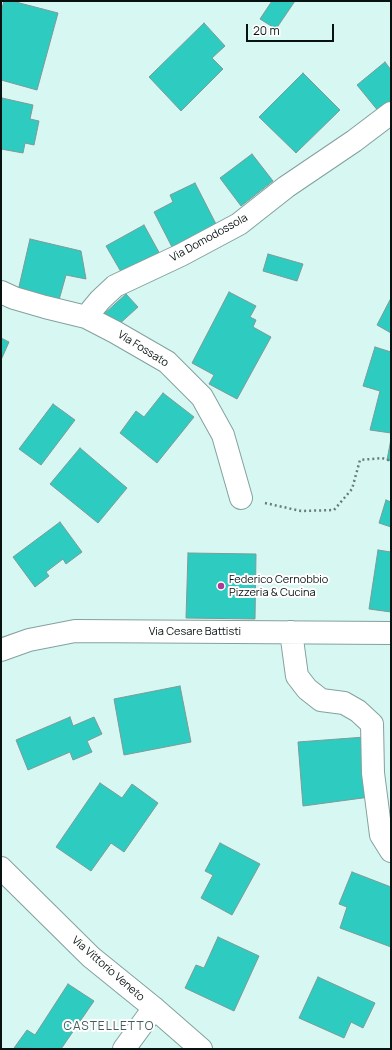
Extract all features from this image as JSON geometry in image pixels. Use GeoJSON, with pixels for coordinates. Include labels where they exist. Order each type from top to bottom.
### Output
{"type":"FeatureCollection","features":[{"type":"Feature","properties":{"kind":"street","name":"Via Domodossola"},"geometry":{"type":"LineString","coordinates":[[86,317],[100,300],[115,286],[181,255],[239,224],[286,187],[354,141],[391,113]]}},
{"type":"Feature","properties":{"kind":"street","name":"Via Fossato"},"geometry":{"type":"LineString","coordinates":[[1,292],[14,298],[37,305],[86,317],[167,362],[202,397],[223,435],[241,498]]}},
{"type":"Feature","properties":{"kind":"street","name":"Via Cesare Battisti"},"geometry":{"type":"LineString","coordinates":[[1,650],[29,640],[75,631],[391,633]]}},
{"type":"Feature","properties":{"kind":"street"},"geometry":{"type":"LineString","coordinates":[[291,632],[297,676],[307,689],[321,700],[344,703],[358,711],[372,724],[373,773],[381,835],[391,851]]}},
{"type":"Feature","properties":{"kind":"street","name":"Via Vittorio Veneto"},"geometry":{"type":"LineString","coordinates":[[1,868],[91,957],[154,1008],[201,1049]]}},
{"type":"Feature","properties":{"kind":"street"},"geometry":{"type":"LineString","coordinates":[[124,1049],[154,1008]]}},
{"type":"Feature","properties":{"kind":"path"},"geometry":{"type":"LineString","coordinates":[[241,498],[301,511],[334,510],[352,488],[360,460],[382,458],[391,461]]}},
{"type":"Feature","properties":{"kind":"building"},"geometry":{"type":"Polygon","coordinates":[[[4,1],[12,1],[58,13],[37,90],[1,80],[1,12],[4,1]]]}},
{"type":"Feature","properties":{"kind":"building"},"geometry":{"type":"Polygon","coordinates":[[[272,1],[295,1],[276,29],[260,19],[272,1]]]}},
{"type":"Feature","properties":{"kind":"building"},"geometry":{"type":"Polygon","coordinates":[[[204,23],[225,46],[212,58],[223,69],[181,111],[149,77],[204,23]]]}},
{"type":"Feature","properties":{"kind":"building"},"geometry":{"type":"Polygon","coordinates":[[[385,62],[391,70],[391,103],[379,112],[357,85],[385,62]]]}},
{"type":"Feature","properties":{"kind":"building"},"geometry":{"type":"Polygon","coordinates":[[[303,73],[340,110],[296,153],[259,117],[303,73]]]}},
{"type":"Feature","properties":{"kind":"building"},"geometry":{"type":"Polygon","coordinates":[[[2,98],[33,105],[30,119],[39,121],[34,145],[25,143],[23,153],[1,149],[2,98]]]}},
{"type":"Feature","properties":{"kind":"building"},"geometry":{"type":"Polygon","coordinates":[[[252,154],[273,181],[241,206],[220,178],[252,154]]]}},
{"type":"Feature","properties":{"kind":"building"},"geometry":{"type":"Polygon","coordinates":[[[195,183],[217,226],[173,249],[154,212],[173,202],[170,195],[195,183]]]}},
{"type":"Feature","properties":{"kind":"building"},"geometry":{"type":"Polygon","coordinates":[[[144,225],[161,256],[124,277],[106,246],[144,225]]]}},
{"type":"Feature","properties":{"kind":"building"},"geometry":{"type":"Polygon","coordinates":[[[30,239],[81,251],[86,279],[66,275],[59,300],[18,291],[30,239]]]}},
{"type":"Feature","properties":{"kind":"building"},"geometry":{"type":"Polygon","coordinates":[[[268,254],[303,264],[297,281],[263,271],[268,254]]]}},
{"type":"Feature","properties":{"kind":"building"},"geometry":{"type":"Polygon","coordinates":[[[229,292],[256,306],[250,317],[256,320],[253,327],[271,337],[237,399],[209,384],[214,375],[192,363],[229,292]]]}},
{"type":"Feature","properties":{"kind":"building"},"geometry":{"type":"Polygon","coordinates":[[[126,294],[138,307],[116,327],[104,314],[126,294]]]}},
{"type":"Feature","properties":{"kind":"building"},"geometry":{"type":"Polygon","coordinates":[[[391,298],[391,333],[377,325],[391,298]]]}},
{"type":"Feature","properties":{"kind":"building"},"geometry":{"type":"Polygon","coordinates":[[[1,338],[9,342],[1,360],[1,338]]]}},
{"type":"Feature","properties":{"kind":"building"},"geometry":{"type":"Polygon","coordinates":[[[375,347],[391,352],[391,433],[370,430],[380,391],[363,386],[375,347]]]}},
{"type":"Feature","properties":{"kind":"building"},"geometry":{"type":"Polygon","coordinates":[[[163,393],[194,417],[157,463],[120,433],[136,411],[144,417],[163,393]]]}},
{"type":"Feature","properties":{"kind":"building"},"geometry":{"type":"Polygon","coordinates":[[[53,404],[75,420],[41,465],[19,449],[53,404]]]}},
{"type":"Feature","properties":{"kind":"building"},"geometry":{"type":"Polygon","coordinates":[[[391,439],[391,461],[387,460],[391,439]]]}},
{"type":"Feature","properties":{"kind":"building"},"geometry":{"type":"Polygon","coordinates":[[[80,448],[127,488],[98,523],[50,484],[80,448]]]}},
{"type":"Feature","properties":{"kind":"building"},"geometry":{"type":"Polygon","coordinates":[[[386,500],[391,502],[391,527],[379,523],[386,500]]]}},
{"type":"Feature","properties":{"kind":"building"},"geometry":{"type":"Polygon","coordinates":[[[60,522],[82,552],[66,564],[63,559],[46,572],[49,576],[35,587],[13,557],[60,522]]]}},
{"type":"Feature","properties":{"kind":"building"},"geometry":{"type":"Polygon","coordinates":[[[378,550],[391,552],[391,612],[369,609],[378,550]]]}},
{"type":"Feature","properties":{"kind":"building"},"geometry":{"type":"Polygon","coordinates":[[[188,553],[256,554],[255,619],[186,618],[188,553]]]}},
{"type":"Feature","properties":{"kind":"building"},"geometry":{"type":"Polygon","coordinates":[[[180,686],[191,742],[124,755],[114,699],[180,686]]]}},
{"type":"Feature","properties":{"kind":"building"},"geometry":{"type":"Polygon","coordinates":[[[70,717],[73,726],[94,717],[102,734],[87,741],[92,752],[73,760],[70,752],[28,770],[16,740],[70,717]]]}},
{"type":"Feature","properties":{"kind":"building"},"geometry":{"type":"Polygon","coordinates":[[[365,737],[370,797],[303,806],[298,742],[365,737]]]}},
{"type":"Feature","properties":{"kind":"building"},"geometry":{"type":"Polygon","coordinates":[[[100,783],[122,798],[132,784],[158,803],[124,852],[111,843],[91,871],[56,847],[100,783]]]}},
{"type":"Feature","properties":{"kind":"building"},"geometry":{"type":"Polygon","coordinates":[[[220,843],[260,864],[232,915],[201,898],[213,875],[205,871],[220,843]]]}},
{"type":"Feature","properties":{"kind":"building"},"geometry":{"type":"Polygon","coordinates":[[[352,872],[391,887],[391,947],[340,928],[347,907],[339,904],[352,872]]]}},
{"type":"Feature","properties":{"kind":"building"},"geometry":{"type":"Polygon","coordinates":[[[218,937],[259,956],[234,1011],[185,988],[196,965],[204,968],[218,937]]]}},
{"type":"Feature","properties":{"kind":"building"},"geometry":{"type":"Polygon","coordinates":[[[318,977],[375,1003],[363,1028],[351,1022],[344,1038],[299,1018],[318,977]]]}},
{"type":"Feature","properties":{"kind":"building"},"geometry":{"type":"Polygon","coordinates":[[[68,984],[94,1001],[61,1049],[14,1048],[27,1030],[35,1035],[68,984]]]}},
{"type":"Feature","properties":{"kind":"place","name":"Federico Cernobbio Pizzeria & Cucina"},"geometry":{"type":"Point","coordinates":[221,586]}},
{"type":"Feature","properties":{"kind":"district","name":"CASTELLETTO"},"geometry":{"type":"Point","coordinates":[109,1027]}}]}
